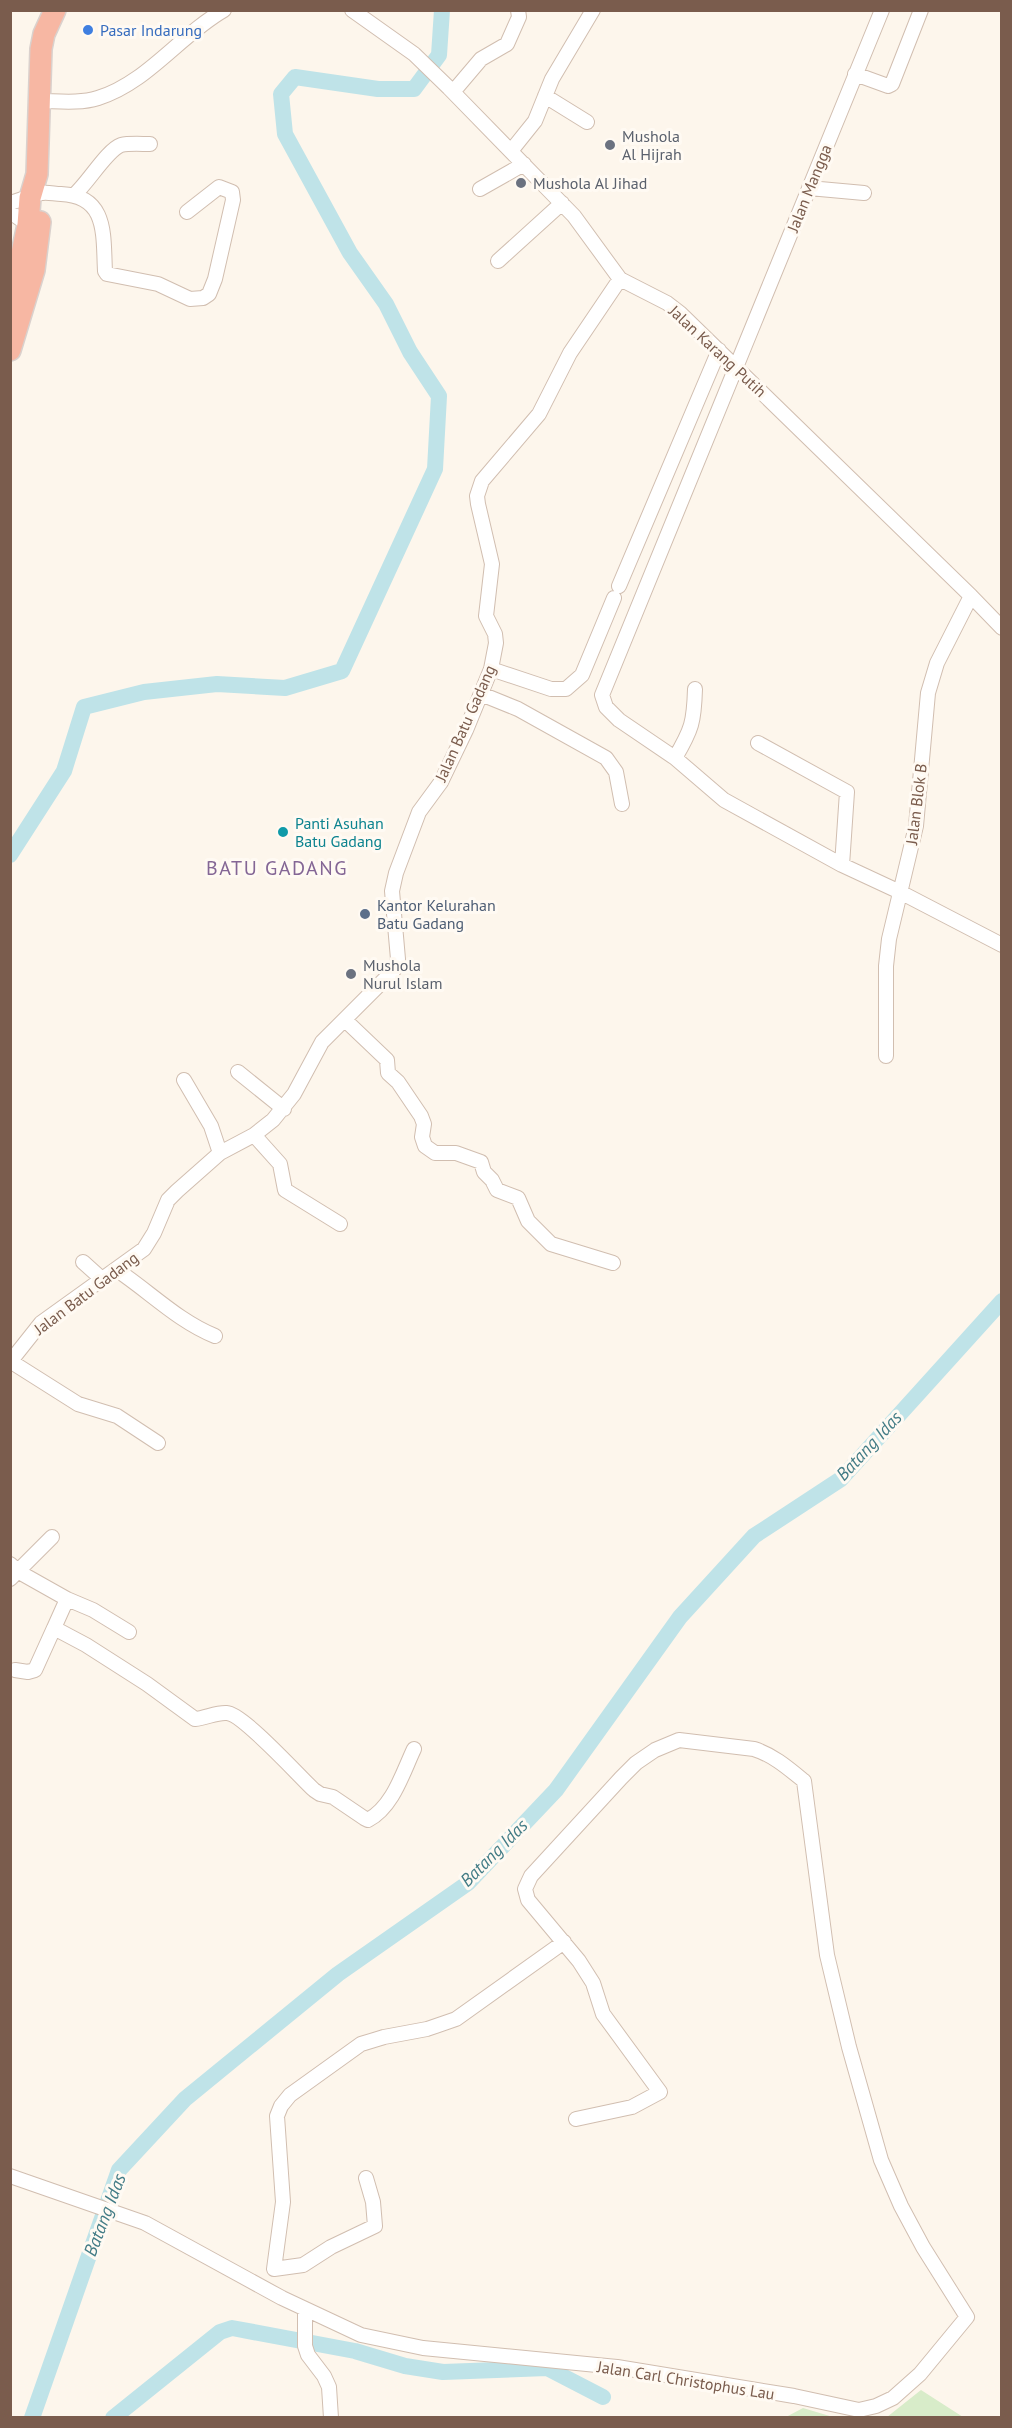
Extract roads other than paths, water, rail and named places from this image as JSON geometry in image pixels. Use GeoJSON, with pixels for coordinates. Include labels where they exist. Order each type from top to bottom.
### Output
{"type":"FeatureCollection","features":[{"type":"Feature","properties":{"kind":"highway"},"geometry":{"type":"LineString","coordinates":[[10,350],[34,270],[34,229],[30,192],[41,49],[44,34],[55,10]]}},
{"type":"Feature","properties":{"kind":"highway"},"geometry":{"type":"LineString","coordinates":[[10,309],[34,229]]}},
{"type":"Feature","properties":{"kind":"street"},"geometry":{"type":"LineString","coordinates":[[38,101],[83,101],[108,94],[131,82],[213,16],[224,10]]}},
{"type":"Feature","properties":{"kind":"street","name":"Jalan Karang Putih"},"geometry":{"type":"LineString","coordinates":[[352,10],[414,54],[562,203],[590,236],[620,279],[667,303],[737,367],[1002,628]]}},
{"type":"Feature","properties":{"kind":"street"},"geometry":{"type":"LineString","coordinates":[[451,90],[481,59],[507,44],[519,17],[518,10]]}},
{"type":"Feature","properties":{"kind":"street"},"geometry":{"type":"LineString","coordinates":[[511,151],[535,121],[552,79],[593,10]]}},
{"type":"Feature","properties":{"kind":"street","name":"Jalan Mangga"},"geometry":{"type":"LineString","coordinates":[[675,758],[620,720],[606,707],[602,695],[882,10]]}},
{"type":"Feature","properties":{"kind":"street"},"geometry":{"type":"LineString","coordinates":[[855,74],[884,85],[892,84],[921,10]]}},
{"type":"Feature","properties":{"kind":"street"},"geometry":{"type":"LineString","coordinates":[[545,96],[587,122]]}},
{"type":"Feature","properties":{"kind":"street"},"geometry":{"type":"LineString","coordinates":[[74,195],[85,185],[113,149],[127,144],[150,144]]}},
{"type":"Feature","properties":{"kind":"street"},"geometry":{"type":"LineString","coordinates":[[480,189],[524,164]]}},
{"type":"Feature","properties":{"kind":"street"},"geometry":{"type":"LineString","coordinates":[[30,192],[74,195],[89,202],[99,215],[107,274],[158,284],[183,296],[198,299],[209,294],[213,287],[233,195],[230,190],[219,187],[187,212]]}},
{"type":"Feature","properties":{"kind":"street"},"geometry":{"type":"LineString","coordinates":[[809,188],[864,193]]}},
{"type":"Feature","properties":{"kind":"street"},"geometry":{"type":"LineString","coordinates":[[498,261],[562,203]]}},
{"type":"Feature","properties":{"kind":"street"},"geometry":{"type":"LineString","coordinates":[[10,212],[34,229]]}},
{"type":"Feature","properties":{"kind":"street","name":"Jalan Batu Gadang"},"geometry":{"type":"LineString","coordinates":[[11,1362],[41,1323],[144,1249],[173,1195],[220,1153],[265,1128],[284,1109],[302,1081],[317,1049],[388,977],[397,964],[398,952],[392,891],[396,873],[415,821],[447,770],[481,694],[491,669],[497,638],[486,620],[492,564],[478,504],[479,488],[482,481],[539,414],[570,353],[620,279]]}},
{"type":"Feature","properties":{"kind":"street"},"geometry":{"type":"LineString","coordinates":[[491,669],[551,689],[566,689],[582,675],[719,351]]}},
{"type":"Feature","properties":{"kind":"street","name":"Jalan Blok B"},"geometry":{"type":"LineString","coordinates":[[886,1056],[885,966],[916,826],[932,675],[971,596]]}},
{"type":"Feature","properties":{"kind":"street"},"geometry":{"type":"LineString","coordinates":[[695,689],[694,719],[688,736],[675,758],[724,800],[842,865],[1002,945]]}},
{"type":"Feature","properties":{"kind":"street"},"geometry":{"type":"LineString","coordinates":[[481,694],[518,709],[606,758],[616,772],[622,804]]}},
{"type":"Feature","properties":{"kind":"street"},"geometry":{"type":"LineString","coordinates":[[758,743],[847,792],[842,865]]}},
{"type":"Feature","properties":{"kind":"street"},"geometry":{"type":"LineString","coordinates":[[345,1020],[387,1060],[388,1073],[398,1082],[423,1120],[422,1141],[424,1146],[435,1152],[456,1153],[481,1162],[484,1172],[492,1180],[497,1190],[518,1198],[528,1221],[551,1244],[613,1263]]}},
{"type":"Feature","properties":{"kind":"street"},"geometry":{"type":"LineString","coordinates":[[238,1072],[284,1109]]}},
{"type":"Feature","properties":{"kind":"street"},"geometry":{"type":"LineString","coordinates":[[184,1080],[211,1126],[220,1153]]}},
{"type":"Feature","properties":{"kind":"street"},"geometry":{"type":"LineString","coordinates":[[254,1135],[280,1164],[285,1190],[340,1224]]}},
{"type":"Feature","properties":{"kind":"street"},"geometry":{"type":"LineString","coordinates":[[83,1262],[103,1280]]}},
{"type":"Feature","properties":{"kind":"street"},"geometry":{"type":"LineString","coordinates":[[117,1270],[144,1288],[191,1326],[215,1336]]}},
{"type":"Feature","properties":{"kind":"street"},"geometry":{"type":"LineString","coordinates":[[11,1362],[78,1404],[117,1416],[158,1443]]}},
{"type":"Feature","properties":{"kind":"street"},"geometry":{"type":"LineString","coordinates":[[51,1537],[13,1572],[93,1610],[129,1632]]}},
{"type":"Feature","properties":{"kind":"street"},"geometry":{"type":"LineString","coordinates":[[15,1670],[31,1672],[35,1670],[67,1599]]}},
{"type":"Feature","properties":{"kind":"street"},"geometry":{"type":"LineString","coordinates":[[54,1628],[86,1645],[147,1684],[195,1719],[227,1712],[234,1715],[314,1790],[333,1797],[368,1820],[394,1792],[414,1749]]}},
{"type":"Feature","properties":{"kind":"street","name":"Jalan Carl Christophus Lau"},"geometry":{"type":"LineString","coordinates":[[10,2176],[145,2223],[252,2282],[361,2335],[423,2348],[617,2367],[794,2396],[859,2410],[876,2406],[893,2398],[920,2374],[967,2317],[923,2247],[901,2206],[881,2160],[849,2048],[827,1955],[804,1781],[777,1759],[754,1749],[679,1740],[636,1762],[531,1876],[525,1889],[528,1900],[564,1942]]}},
{"type":"Feature","properties":{"kind":"street"},"geometry":{"type":"LineString","coordinates":[[366,2178],[373,2202],[375,2226],[331,2247],[303,2265],[274,2269],[283,2202],[277,2116],[281,2106],[290,2095],[361,2044],[427,2029],[456,2019],[564,1942],[593,1983],[603,2014],[660,2092],[632,2107],[576,2120]]}},
{"type":"Feature","properties":{"kind":"street"},"geometry":{"type":"LineString","coordinates":[[305,2309],[304,2342],[308,2355],[324,2376],[329,2387],[331,2418]]}},
{"type":"Feature","properties":{"kind":"waterway"},"geometry":{"type":"LineString","coordinates":[[10,855],[64,771],[84,707],[144,692],[217,684],[285,688],[342,671],[435,469],[439,396],[410,352],[386,304],[350,253],[285,134],[281,94],[295,77],[378,89],[414,89],[439,55],[442,10]]}},
{"type":"Feature","properties":{"kind":"waterway","name":"Batang Idas"},"geometry":{"type":"LineString","coordinates":[[32,2418],[119,2170],[185,2099],[338,1974],[468,1883],[556,1790],[680,1617],[754,1536],[841,1479],[1002,1301]]}},
{"type":"Feature","properties":{"kind":"waterway"},"geometry":{"type":"LineString","coordinates":[[113,2418],[220,2332],[232,2328],[355,2351],[405,2366],[443,2372],[547,2368],[603,2397]]}},
{"type":"Feature","properties":{"kind":"place","name":"Pasar Indarung"},"geometry":{"type":"Point","coordinates":[88,30]}},
{"type":"Feature","properties":{"kind":"place","name":"Mushola Al Hijrah"},"geometry":{"type":"Point","coordinates":[610,145]}},
{"type":"Feature","properties":{"kind":"place","name":"Mushola Al Jihad"},"geometry":{"type":"Point","coordinates":[521,183]}},
{"type":"Feature","properties":{"kind":"place","name":"Panti Asuhan Batu Gadang"},"geometry":{"type":"Point","coordinates":[283,832]}},
{"type":"Feature","properties":{"kind":"place","name":"Kantor Kelurahan Batu Gadang"},"geometry":{"type":"Point","coordinates":[365,914]}},
{"type":"Feature","properties":{"kind":"place","name":"Mushola Nurul Islam"},"geometry":{"type":"Point","coordinates":[351,974]}},
{"type":"Feature","properties":{"kind":"district","name":"BATU GADANG"},"geometry":{"type":"Point","coordinates":[277,868]}}]}
